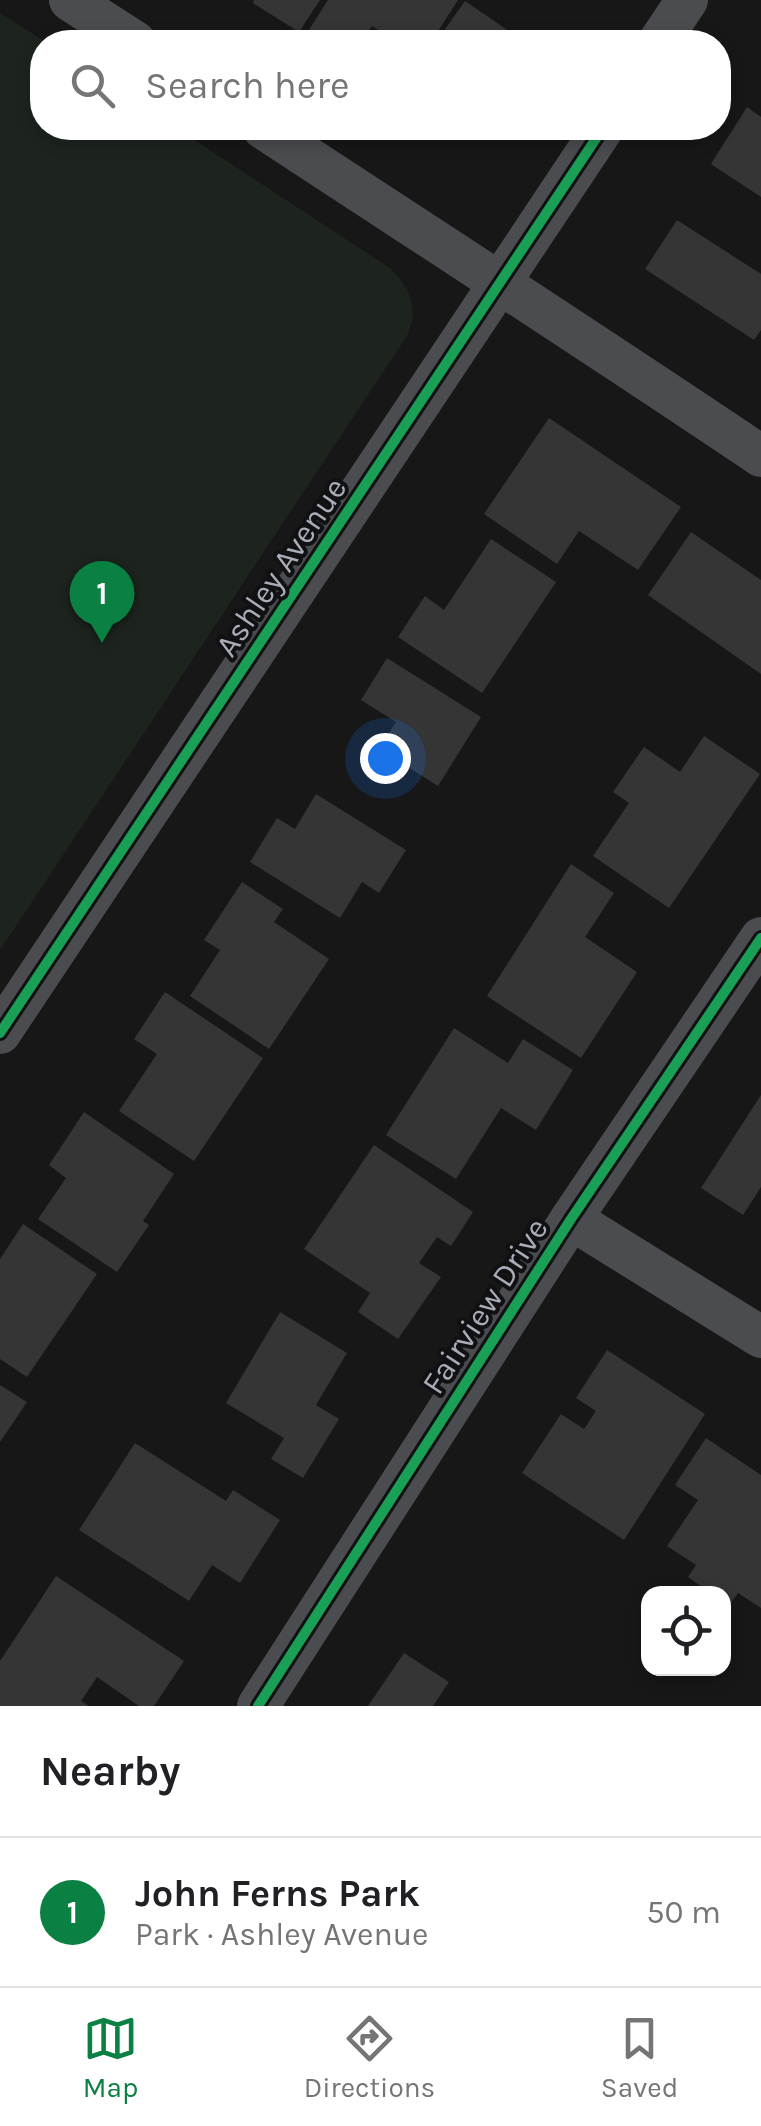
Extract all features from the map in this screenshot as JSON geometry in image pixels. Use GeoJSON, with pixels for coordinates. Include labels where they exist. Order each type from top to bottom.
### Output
{"type":"FeatureCollection","features":[{"type":"Feature","properties":{"kind":"street"},"geometry":{"type":"LineString","coordinates":[[70,0],[116,30]]}},
{"type":"Feature","properties":{"kind":"street"},"geometry":{"type":"LineString","coordinates":[[667,30],[688,0]]}},
{"type":"Feature","properties":{"kind":"street"},"geometry":{"type":"LineString","coordinates":[[282,140],[761,456]]}},
{"type":"Feature","properties":{"kind":"street","name":"Ashley Avenue"},"geometry":{"type":"LineString","coordinates":[[0,1033],[595,140]]}},
{"type":"Feature","properties":{"kind":"street","name":"Fairview Drive"},"geometry":{"type":"LineString","coordinates":[[258,1706],[571,1219],[761,938]]}},
{"type":"Feature","properties":{"kind":"street"},"geometry":{"type":"LineString","coordinates":[[571,1219],[761,1337]]}},
{"type":"Feature","properties":{"kind":"shaded area"},"geometry":{"type":"Polygon","coordinates":[[[0,13],[30,32],[30,140],[194,140],[390,268],[408,291],[412,317],[407,336],[0,950],[0,13]]]}},
{"type":"Feature","properties":{"kind":"building"},"geometry":{"type":"Polygon","coordinates":[[[254,0],[320,0],[300,30],[253,3],[254,0]]]}},
{"type":"Feature","properties":{"kind":"building"},"geometry":{"type":"Polygon","coordinates":[[[328,0],[458,0],[439,30],[378,30],[372,26],[370,30],[309,30],[328,0]]]}},
{"type":"Feature","properties":{"kind":"building"},"geometry":{"type":"Polygon","coordinates":[[[465,1],[507,30],[444,30],[465,1]]]}},
{"type":"Feature","properties":{"kind":"building"},"geometry":{"type":"Polygon","coordinates":[[[747,107],[761,117],[761,197],[711,164],[726,140],[731,140],[731,132],[747,107]]]}},
{"type":"Feature","properties":{"kind":"building"},"geometry":{"type":"Polygon","coordinates":[[[677,220],[761,274],[761,330],[754,340],[645,269],[677,220]]]}},
{"type":"Feature","properties":{"kind":"building"},"geometry":{"type":"Polygon","coordinates":[[[549,418],[681,507],[638,570],[579,531],[557,564],[484,514],[549,418]]]}},
{"type":"Feature","properties":{"kind":"building"},"geometry":{"type":"Polygon","coordinates":[[[691,532],[761,580],[761,674],[648,595],[691,532]]]}},
{"type":"Feature","properties":{"kind":"building"},"geometry":{"type":"Polygon","coordinates":[[[491,539],[556,582],[482,693],[398,637],[425,596],[444,610],[491,539]]]}},
{"type":"Feature","properties":{"kind":"building"},"geometry":{"type":"Polygon","coordinates":[[[387,658],[481,717],[438,786],[379,749],[396,722],[361,700],[387,658]]]}},
{"type":"Feature","properties":{"kind":"building"},"geometry":{"type":"Polygon","coordinates":[[[704,736],[760,774],[669,908],[593,856],[629,803],[613,792],[644,747],[680,772],[704,736]]]}},
{"type":"Feature","properties":{"kind":"building"},"geometry":{"type":"Polygon","coordinates":[[[316,794],[406,850],[379,893],[362,882],[340,918],[250,862],[277,818],[295,829],[316,794]]]}},
{"type":"Feature","properties":{"kind":"building"},"geometry":{"type":"Polygon","coordinates":[[[571,864],[614,893],[585,937],[637,972],[581,1058],[487,996],[571,864]]]}},
{"type":"Feature","properties":{"kind":"building"},"geometry":{"type":"Polygon","coordinates":[[[242,882],[283,909],[274,922],[329,959],[269,1049],[190,996],[220,950],[204,940],[242,882]]]}},
{"type":"Feature","properties":{"kind":"building"},"geometry":{"type":"Polygon","coordinates":[[[165,992],[263,1058],[194,1161],[119,1111],[157,1054],[134,1039],[165,992]]]}},
{"type":"Feature","properties":{"kind":"building"},"geometry":{"type":"Polygon","coordinates":[[[454,1028],[508,1063],[523,1039],[573,1070],[536,1130],[501,1108],[456,1179],[386,1135],[454,1028]]]}},
{"type":"Feature","properties":{"kind":"building"},"geometry":{"type":"Polygon","coordinates":[[[761,1095],[761,1187],[743,1215],[701,1188],[761,1095]]]}},
{"type":"Feature","properties":{"kind":"building"},"geometry":{"type":"Polygon","coordinates":[[[84,1112],[174,1174],[143,1221],[149,1225],[117,1272],[38,1219],[66,1178],[49,1165],[84,1112]]]}},
{"type":"Feature","properties":{"kind":"building"},"geometry":{"type":"Polygon","coordinates":[[[374,1145],[473,1212],[451,1246],[437,1237],[419,1263],[441,1277],[398,1339],[358,1312],[370,1293],[304,1249],[374,1145]]]}},
{"type":"Feature","properties":{"kind":"building"},"geometry":{"type":"Polygon","coordinates":[[[23,1224],[97,1274],[27,1377],[0,1359],[0,1259],[23,1224]]]}},
{"type":"Feature","properties":{"kind":"building"},"geometry":{"type":"Polygon","coordinates":[[[280,1312],[347,1353],[316,1405],[339,1419],[303,1478],[271,1459],[284,1438],[226,1403],[280,1312]]]}},
{"type":"Feature","properties":{"kind":"building"},"geometry":{"type":"Polygon","coordinates":[[[607,1350],[705,1414],[624,1540],[522,1473],[561,1414],[584,1429],[596,1411],[576,1398],[607,1350]]]}},
{"type":"Feature","properties":{"kind":"building"},"geometry":{"type":"Polygon","coordinates":[[[0,1385],[27,1402],[0,1442],[0,1385]]]}},
{"type":"Feature","properties":{"kind":"building"},"geometry":{"type":"Polygon","coordinates":[[[706,1438],[761,1475],[761,1608],[738,1593],[731,1602],[731,1586],[701,1586],[688,1577],[696,1565],[667,1546],[698,1500],[675,1485],[706,1438]]]}},
{"type":"Feature","properties":{"kind":"building"},"geometry":{"type":"Polygon","coordinates":[[[135,1443],[226,1501],[233,1490],[280,1520],[240,1583],[212,1565],[189,1601],[79,1530],[135,1443]]]}},
{"type":"Feature","properties":{"kind":"building"},"geometry":{"type":"Polygon","coordinates":[[[56,1576],[184,1661],[154,1706],[139,1706],[97,1677],[81,1701],[89,1706],[0,1706],[0,1661],[56,1576]]]}},
{"type":"Feature","properties":{"kind":"building"},"geometry":{"type":"Polygon","coordinates":[[[404,1653],[449,1682],[433,1706],[368,1706],[404,1653]]]}},
{"type":"Feature","properties":{"kind":"cycle path"},"geometry":{"type":"LineString","coordinates":[[0,1033],[595,140]]}},
{"type":"Feature","properties":{"kind":"cycle path"},"geometry":{"type":"LineString","coordinates":[[258,1706],[571,1219],[761,938]]}},
{"type":"Feature","properties":{"kind":"place","name":"John Ferns Park"},"geometry":{"type":"Point","coordinates":[102,643]}}]}
